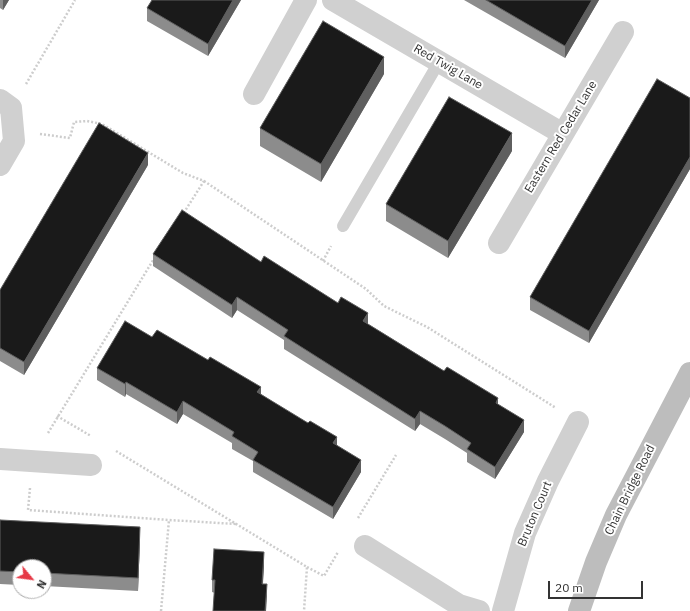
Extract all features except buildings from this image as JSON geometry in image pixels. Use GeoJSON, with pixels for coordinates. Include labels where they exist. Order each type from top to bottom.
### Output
{"type":"FeatureCollection","features":[{"type":"Feature","properties":{"kind":"main road","name":"Chain Bridge Road"},"geometry":{"type":"LineString","coordinates":[[579,611],[596,562],[616,515],[690,373]]}},
{"type":"Feature","properties":{"kind":"street"},"geometry":{"type":"LineString","coordinates":[[254,94],[306,0]]}},
{"type":"Feature","properties":{"kind":"street","name":"Red Twig Lane"},"geometry":{"type":"LineString","coordinates":[[333,0],[563,134]]}},
{"type":"Feature","properties":{"kind":"street","name":"Eastern Red Cedar Lane"},"geometry":{"type":"LineString","coordinates":[[499,243],[624,32]]}},
{"type":"Feature","properties":{"kind":"street"},"geometry":{"type":"LineString","coordinates":[[0,165],[14,141],[8,113]]}},
{"type":"Feature","properties":{"kind":"street","name":"Bruton Court"},"geometry":{"type":"LineString","coordinates":[[503,611],[525,533],[548,481],[578,422]]}},
{"type":"Feature","properties":{"kind":"street"},"geometry":{"type":"LineString","coordinates":[[0,459],[91,465]]}},
{"type":"Feature","properties":{"kind":"street"},"geometry":{"type":"LineString","coordinates":[[366,546],[460,605],[479,611]]}},
{"type":"Feature","properties":{"kind":"lane"},"geometry":{"type":"LineString","coordinates":[[342,226],[439,62]]}},
{"type":"Feature","properties":{"kind":"path"},"geometry":{"type":"LineString","coordinates":[[75,0],[8,113],[70,138],[74,122],[87,121],[102,124],[183,173],[204,181],[366,289],[384,306],[427,327],[578,422]]}},
{"type":"Feature","properties":{"kind":"path"},"geometry":{"type":"LineString","coordinates":[[182,215],[204,181]]}},
{"type":"Feature","properties":{"kind":"path"},"geometry":{"type":"LineString","coordinates":[[156,255],[57,416],[32,461],[28,510],[236,524]]}},
{"type":"Feature","properties":{"kind":"path"},"geometry":{"type":"LineString","coordinates":[[57,416],[97,440]]}},
{"type":"Feature","properties":{"kind":"path"},"geometry":{"type":"LineString","coordinates":[[110,448],[307,566],[304,611]]}},
{"type":"Feature","properties":{"kind":"path"},"geometry":{"type":"LineString","coordinates":[[161,611],[169,520]]}}]}
